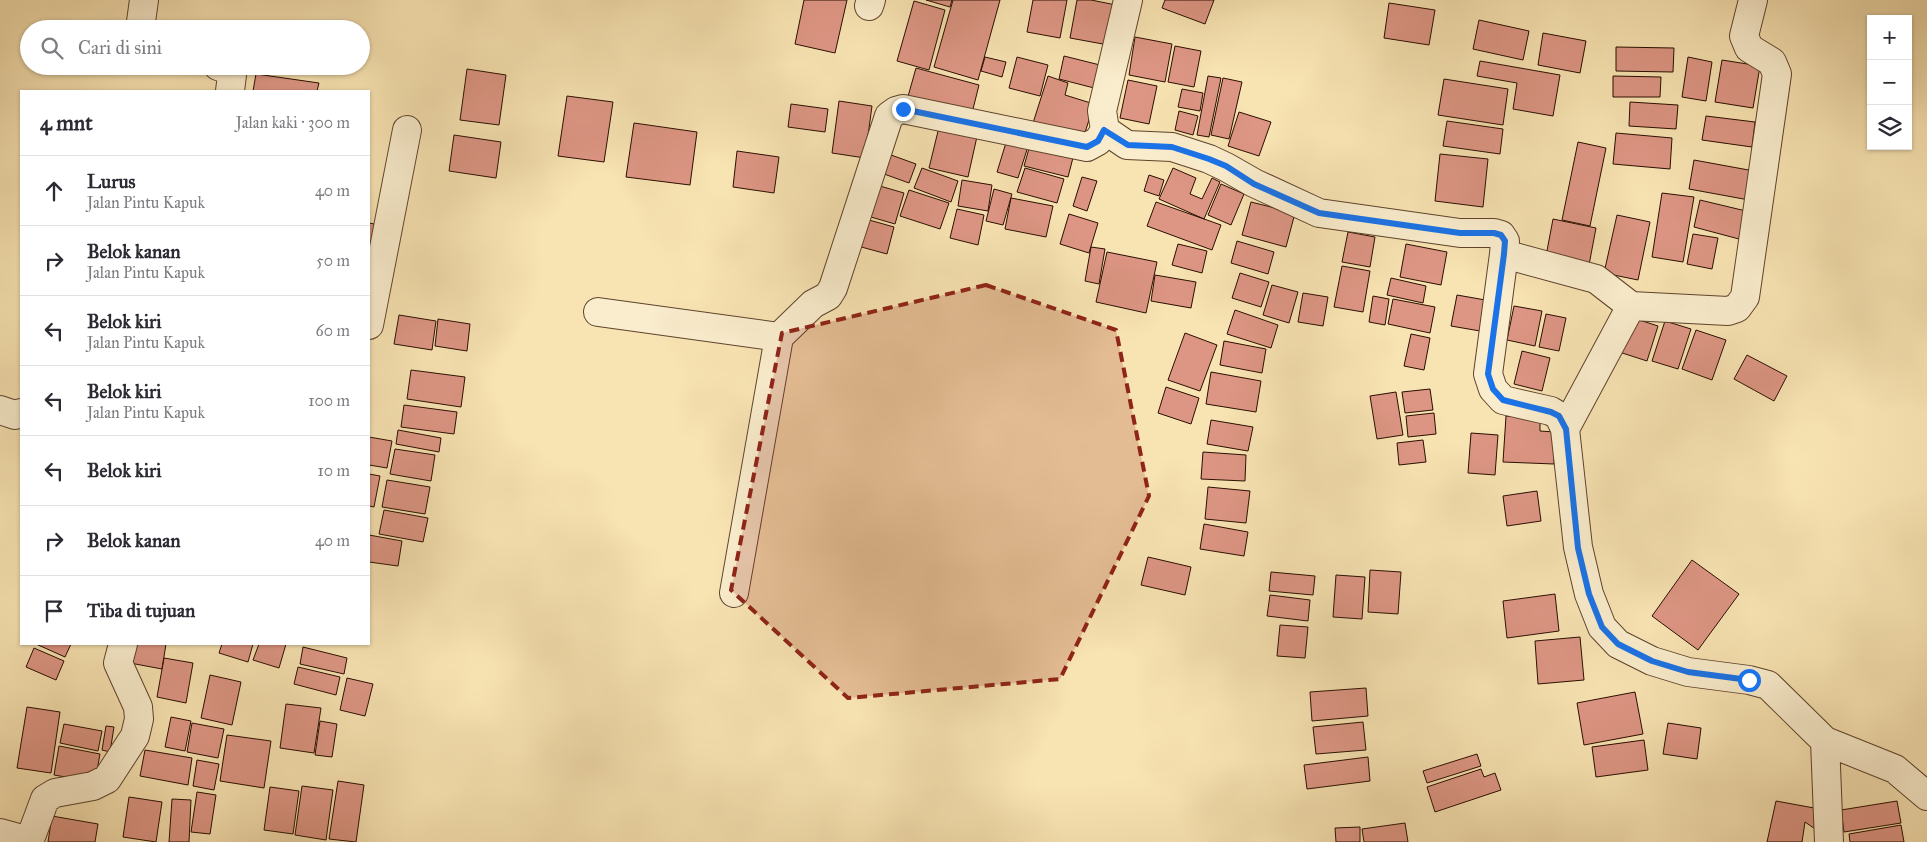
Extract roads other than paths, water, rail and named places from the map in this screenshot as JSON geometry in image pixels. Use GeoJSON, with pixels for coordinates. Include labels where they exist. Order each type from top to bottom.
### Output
{"type":"FeatureCollection","features":[{"type":"Feature","properties":{"kind":"street"},"geometry":{"type":"LineString","coordinates":[[141,20],[144,0]]}},
{"type":"Feature","properties":{"kind":"street"},"geometry":{"type":"LineString","coordinates":[[734,593],[779,336],[813,304],[828,296],[833,288],[889,116],[903,109],[1087,147],[1098,141],[1104,130],[1102,111],[1128,0]]}},
{"type":"Feature","properties":{"kind":"street"},"geometry":{"type":"LineString","coordinates":[[1504,254],[1596,279],[1631,306],[1728,311],[1737,308],[1745,297],[1777,74],[1772,62],[1749,48],[1744,36],[1752,0]]}},
{"type":"Feature","properties":{"kind":"street"},"geometry":{"type":"LineString","coordinates":[[230,90],[232,75]]}},
{"type":"Feature","properties":{"kind":"street"},"geometry":{"type":"LineString","coordinates":[[370,320],[407,130]]}},
{"type":"Feature","properties":{"kind":"street"},"geometry":{"type":"LineString","coordinates":[[1104,130],[1128,145],[1172,147],[1209,159],[1226,166],[1254,184],[1319,213],[1460,233],[1494,233],[1501,235],[1505,241],[1504,254],[1488,374],[1493,389],[1503,400],[1551,412],[1559,416],[1566,429],[1578,548],[1589,594],[1602,627],[1618,644],[1652,661],[1688,672],[1749,680],[1768,686],[1825,740],[1895,769],[1927,796]]}},
{"type":"Feature","properties":{"kind":"street"},"geometry":{"type":"LineString","coordinates":[[1566,429],[1631,306]]}},
{"type":"Feature","properties":{"kind":"street"},"geometry":{"type":"LineString","coordinates":[[598,312],[779,336]]}},
{"type":"Feature","properties":{"kind":"street"},"geometry":{"type":"LineString","coordinates":[[0,410],[15,414],[20,413]]}},
{"type":"Feature","properties":{"kind":"street"},"geometry":{"type":"LineString","coordinates":[[0,833],[29,841],[45,798],[55,793],[93,786],[107,779],[135,736],[139,719],[138,707],[118,663],[123,645]]}},
{"type":"Feature","properties":{"kind":"street"},"geometry":{"type":"LineString","coordinates":[[1825,740],[1829,842]]}}]}
